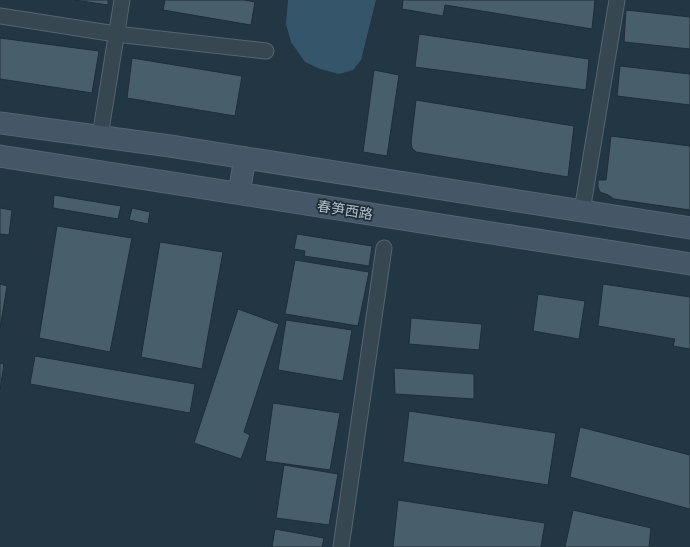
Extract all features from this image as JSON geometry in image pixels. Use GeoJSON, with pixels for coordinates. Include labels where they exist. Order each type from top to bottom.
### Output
{"type":"FeatureCollection","features":[{"type":"Feature","properties":{"kind":"main road"},"geometry":{"type":"LineString","coordinates":[[0,123],[100,136],[245,158],[690,228]]}},
{"type":"Feature","properties":{"kind":"main road","name":"春笋西路"},"geometry":{"type":"LineString","coordinates":[[0,156],[690,264]]}},
{"type":"Feature","properties":{"kind":"main road"},"geometry":{"type":"LineString","coordinates":[[239,193],[245,158]]}},
{"type":"Feature","properties":{"kind":"street"},"geometry":{"type":"LineString","coordinates":[[100,136],[122,0]]}},
{"type":"Feature","properties":{"kind":"street"},"geometry":{"type":"LineString","coordinates":[[582,211],[618,0]]}},
{"type":"Feature","properties":{"kind":"street"},"geometry":{"type":"LineString","coordinates":[[0,16],[116,34],[266,51]]}},
{"type":"Feature","properties":{"kind":"street"},"geometry":{"type":"LineString","coordinates":[[341,547],[384,248]]}},
{"type":"Feature","properties":{"kind":"water"},"geometry":{"type":"Polygon","coordinates":[[[288,0],[376,0],[361,60],[353,70],[339,74],[320,69],[305,62],[291,42],[286,24],[288,0]]]}},
{"type":"Feature","properties":{"kind":"building"},"geometry":{"type":"Polygon","coordinates":[[[74,0],[108,0],[108,5],[74,0]]]}},
{"type":"Feature","properties":{"kind":"building"},"geometry":{"type":"Polygon","coordinates":[[[165,0],[244,0],[255,2],[251,25],[163,10],[165,0]]]}},
{"type":"Feature","properties":{"kind":"building"},"geometry":{"type":"Polygon","coordinates":[[[403,0],[595,0],[592,29],[445,5],[443,16],[402,9],[403,0]]]}},
{"type":"Feature","properties":{"kind":"building"},"geometry":{"type":"Polygon","coordinates":[[[626,10],[690,17],[690,49],[624,42],[626,10]]]}},
{"type":"Feature","properties":{"kind":"building"},"geometry":{"type":"Polygon","coordinates":[[[419,34],[589,59],[586,90],[415,67],[419,34]]]}},
{"type":"Feature","properties":{"kind":"building"},"geometry":{"type":"Polygon","coordinates":[[[0,38],[99,51],[92,93],[0,79],[0,38]]]}},
{"type":"Feature","properties":{"kind":"building"},"geometry":{"type":"Polygon","coordinates":[[[132,58],[242,76],[235,116],[127,98],[132,58]]]}},
{"type":"Feature","properties":{"kind":"building"},"geometry":{"type":"Polygon","coordinates":[[[620,66],[690,74],[690,105],[617,96],[620,66]]]}},
{"type":"Feature","properties":{"kind":"building"},"geometry":{"type":"Polygon","coordinates":[[[374,70],[399,75],[387,156],[363,152],[374,70]]]}},
{"type":"Feature","properties":{"kind":"building"},"geometry":{"type":"Polygon","coordinates":[[[416,100],[574,126],[568,177],[416,152],[412,148],[411,142],[416,100]]]}},
{"type":"Feature","properties":{"kind":"building"},"geometry":{"type":"Polygon","coordinates":[[[611,136],[690,146],[690,210],[614,199],[600,192],[598,180],[606,180],[611,136]]]}},
{"type":"Feature","properties":{"kind":"building"},"geometry":{"type":"Polygon","coordinates":[[[54,195],[121,206],[118,219],[53,208],[54,195]]]}},
{"type":"Feature","properties":{"kind":"building"},"geometry":{"type":"Polygon","coordinates":[[[0,208],[12,210],[9,235],[0,234],[0,208]]]}},
{"type":"Feature","properties":{"kind":"building"},"geometry":{"type":"Polygon","coordinates":[[[132,208],[150,212],[148,224],[129,220],[132,208]]]}},
{"type":"Feature","properties":{"kind":"building"},"geometry":{"type":"Polygon","coordinates":[[[57,226],[132,238],[110,352],[39,338],[57,226]]]}},
{"type":"Feature","properties":{"kind":"building"},"geometry":{"type":"Polygon","coordinates":[[[297,234],[372,246],[369,266],[304,256],[305,251],[294,249],[297,234]]]}},
{"type":"Feature","properties":{"kind":"building"},"geometry":{"type":"Polygon","coordinates":[[[160,242],[223,252],[202,369],[141,357],[160,242]]]}},
{"type":"Feature","properties":{"kind":"building"},"geometry":{"type":"Polygon","coordinates":[[[295,260],[369,272],[358,326],[285,314],[295,260]]]}},
{"type":"Feature","properties":{"kind":"building"},"geometry":{"type":"Polygon","coordinates":[[[0,284],[7,286],[0,329],[0,284]]]}},
{"type":"Feature","properties":{"kind":"building"},"geometry":{"type":"Polygon","coordinates":[[[603,284],[690,297],[690,349],[673,346],[675,339],[598,326],[603,284]]]}},
{"type":"Feature","properties":{"kind":"building"},"geometry":{"type":"Polygon","coordinates":[[[538,294],[585,301],[579,339],[533,331],[538,294]]]}},
{"type":"Feature","properties":{"kind":"building"},"geometry":{"type":"Polygon","coordinates":[[[238,309],[279,324],[244,432],[250,435],[241,459],[194,443],[238,309]]]}},
{"type":"Feature","properties":{"kind":"building"},"geometry":{"type":"Polygon","coordinates":[[[411,318],[482,324],[479,350],[409,344],[411,318]]]}},
{"type":"Feature","properties":{"kind":"building"},"geometry":{"type":"Polygon","coordinates":[[[286,320],[352,330],[343,381],[278,370],[286,320]]]}},
{"type":"Feature","properties":{"kind":"building"},"geometry":{"type":"Polygon","coordinates":[[[35,356],[195,384],[190,413],[30,384],[35,356]]]}},
{"type":"Feature","properties":{"kind":"building"},"geometry":{"type":"Polygon","coordinates":[[[0,363],[4,364],[0,390],[0,363]]]}},
{"type":"Feature","properties":{"kind":"building"},"geometry":{"type":"Polygon","coordinates":[[[394,368],[474,374],[474,399],[395,394],[394,368]]]}},
{"type":"Feature","properties":{"kind":"building"},"geometry":{"type":"Polygon","coordinates":[[[273,403],[340,413],[330,470],[265,461],[273,403]]]}},
{"type":"Feature","properties":{"kind":"building"},"geometry":{"type":"Polygon","coordinates":[[[409,411],[556,433],[548,485],[403,462],[409,411]]]}},
{"type":"Feature","properties":{"kind":"building"},"geometry":{"type":"Polygon","coordinates":[[[580,427],[690,455],[690,509],[570,477],[580,427]]]}},
{"type":"Feature","properties":{"kind":"building"},"geometry":{"type":"Polygon","coordinates":[[[284,465],[338,474],[329,525],[276,518],[284,465]]]}},
{"type":"Feature","properties":{"kind":"building"},"geometry":{"type":"Polygon","coordinates":[[[398,500],[545,523],[541,547],[393,547],[398,500]]]}},
{"type":"Feature","properties":{"kind":"building"},"geometry":{"type":"Polygon","coordinates":[[[573,510],[651,528],[649,547],[565,547],[573,510]]]}},
{"type":"Feature","properties":{"kind":"building"},"geometry":{"type":"Polygon","coordinates":[[[275,529],[324,538],[322,547],[272,547],[275,529]]]}}]}
